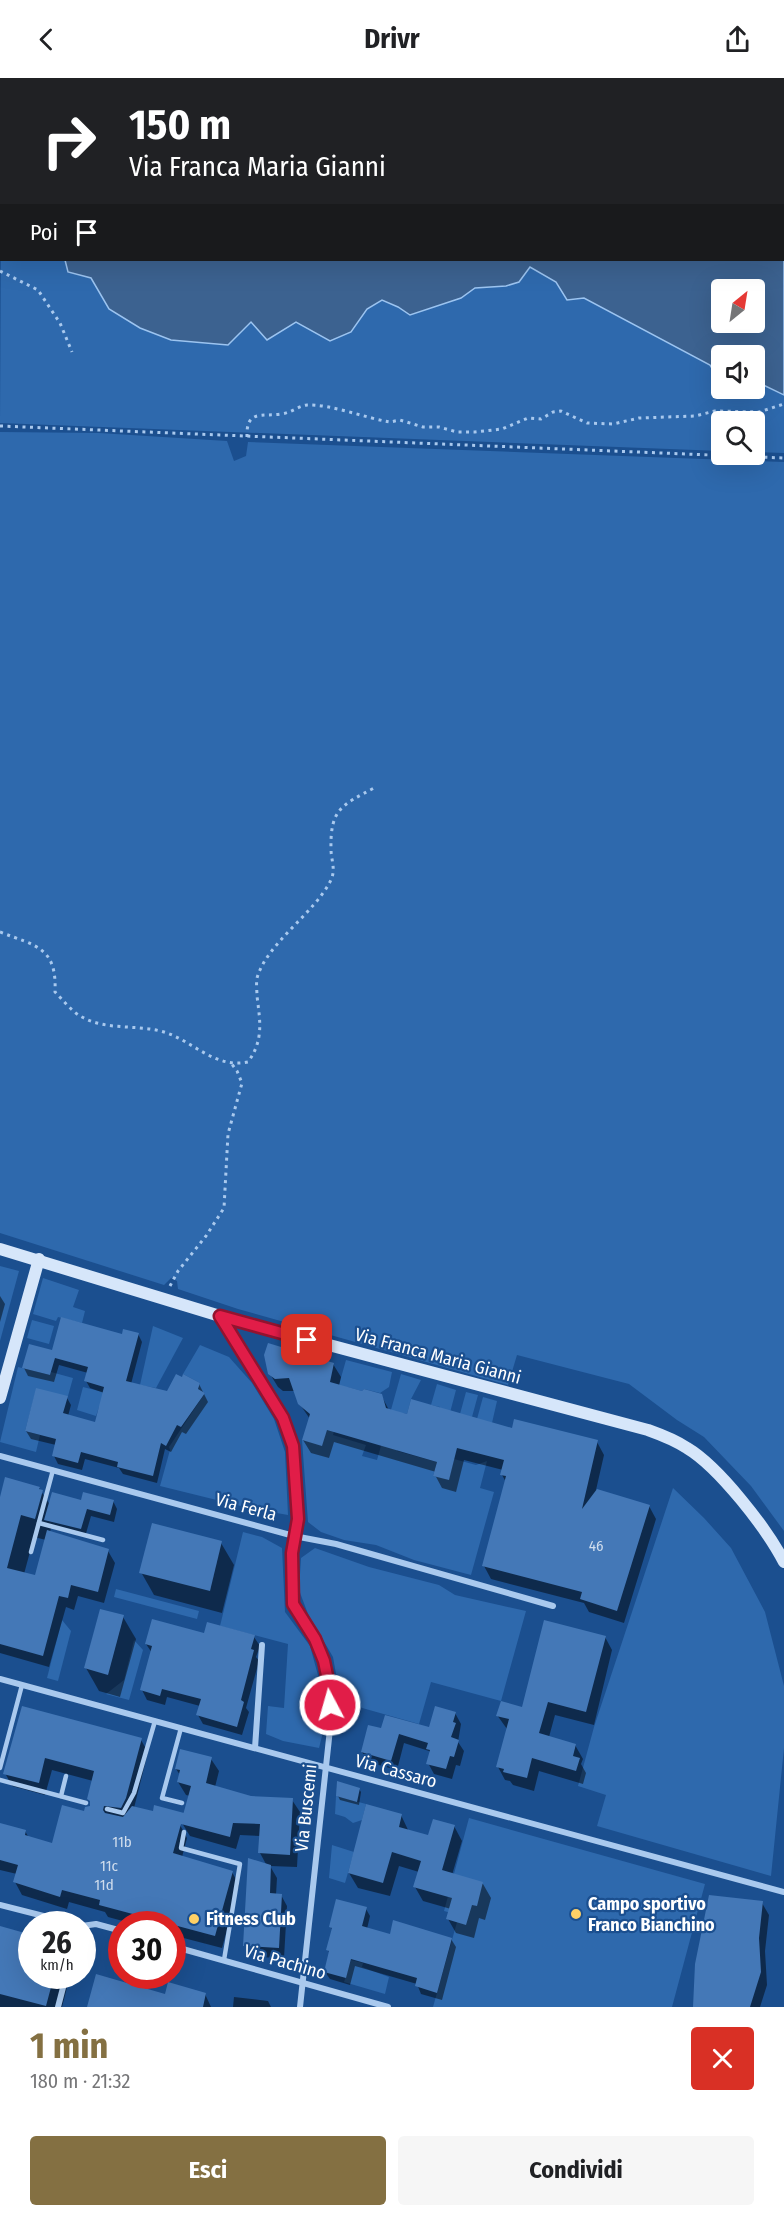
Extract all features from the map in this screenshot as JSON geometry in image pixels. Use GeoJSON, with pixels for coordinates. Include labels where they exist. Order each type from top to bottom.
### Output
{"type":"FeatureCollection","features":[{"type":"Feature","properties":{"kind":"street","name":"Via Franca Maria Gianni"},"geometry":{"type":"LineString","coordinates":[[0,1249],[220,1316],[648,1430],[670,1439],[702,1458],[756,1519],[776,1546],[784,1562]]}},
{"type":"Feature","properties":{"kind":"street"},"geometry":{"type":"LineString","coordinates":[[0,1398],[39,1259]]}},
{"type":"Feature","properties":{"kind":"street","name":"Via Buscemi"},"geometry":{"type":"LineString","coordinates":[[220,1316],[283,1418],[293,1446],[298,1519],[292,1553],[293,1604],[315,1639],[324,1661],[330,1690],[330,1720],[300,2007]]}},
{"type":"Feature","properties":{"kind":"street","name":"Via Ferla"},"geometry":{"type":"LineString","coordinates":[[0,1456],[294,1536],[336,1544],[554,1606]]}},
{"type":"Feature","properties":{"kind":"street"},"geometry":{"type":"LineString","coordinates":[[255,1748],[262,1645]]}},
{"type":"Feature","properties":{"kind":"street","name":"Via Cassaro"},"geometry":{"type":"LineString","coordinates":[[0,1679],[784,1892]]}},
{"type":"Feature","properties":{"kind":"street"},"geometry":{"type":"LineString","coordinates":[[0,1905],[24,1911]]}},
{"type":"Feature","properties":{"kind":"street","name":"Via Pachino"},"geometry":{"type":"LineString","coordinates":[[186,1950],[388,2007]]}},
{"type":"Feature","properties":{"kind":"street"},"geometry":{"type":"LineString","coordinates":[[58,2007],[63,1989]]}},
{"type":"Feature","properties":{"kind":"lane"},"geometry":{"type":"LineString","coordinates":[[31,1552],[53,1470]]}},
{"type":"Feature","properties":{"kind":"lane"},"geometry":{"type":"LineString","coordinates":[[39,1523],[103,1540]]}},
{"type":"Feature","properties":{"kind":"lane"},"geometry":{"type":"LineString","coordinates":[[0,1768],[22,1684]]}},
{"type":"Feature","properties":{"kind":"lane"},"geometry":{"type":"LineString","coordinates":[[108,1809],[123,1813],[134,1793],[155,1721]]}},
{"type":"Feature","properties":{"kind":"lane"},"geometry":{"type":"LineString","coordinates":[[181,1728],[162,1798],[182,1803]]}},
{"type":"Feature","properties":{"kind":"lane"},"geometry":{"type":"LineString","coordinates":[[61,1796],[66,1776]]}},
{"type":"Feature","properties":{"kind":"lane"},"geometry":{"type":"LineString","coordinates":[[0,1780],[86,1803]]}},
{"type":"Feature","properties":{"kind":"lane"},"geometry":{"type":"LineString","coordinates":[[184,1832],[181,1848],[240,1864],[224,1960]]}},
{"type":"Feature","properties":{"kind":"path"},"geometry":{"type":"LineString","coordinates":[[0,271],[38,290],[60,323],[72,352]]}},
{"type":"Feature","properties":{"kind":"path"},"geometry":{"type":"LineString","coordinates":[[247,437],[246,428],[250,420],[256,416],[265,413],[284,414],[306,405],[390,422],[400,420],[423,427],[475,432],[502,429],[528,418],[542,419],[553,412],[561,411],[587,423],[613,424],[639,418],[695,416],[715,411],[759,412],[784,404]]}},
{"type":"Feature","properties":{"kind":"path"},"geometry":{"type":"LineString","coordinates":[[0,426],[784,458]]}},
{"type":"Feature","properties":{"kind":"path"},"geometry":{"type":"LineString","coordinates":[[0,932],[30,942],[49,956],[56,977],[55,992],[80,1017],[109,1025],[166,1032],[217,1060],[231,1063],[248,1062],[259,1044],[261,1031],[256,980],[266,960],[331,880],[334,872],[331,843],[334,820],[339,809],[346,802],[374,788]]}},
{"type":"Feature","properties":{"kind":"path"},"geometry":{"type":"LineString","coordinates":[[166,1299],[178,1270],[206,1236],[224,1208],[228,1134],[242,1083],[231,1063]]}},
{"type":"Feature","properties":{"kind":"shaded area"},"geometry":{"type":"Polygon","coordinates":[[[1,261],[65,261],[68,272],[91,278],[109,309],[171,340],[191,341],[251,322],[296,322],[351,332],[367,309],[382,300],[410,315],[461,298],[475,288],[506,286],[519,282],[530,267],[710,365],[711,399],[765,399],[765,386],[784,395],[784,453],[765,452],[765,411],[711,411],[711,451],[0,423],[1,261]]]}},
{"type":"Feature","properties":{"kind":"shaded area"},"geometry":{"type":"Polygon","coordinates":[[[65,261],[784,261],[784,395],[765,386],[765,345],[711,345],[711,367],[584,298],[567,300],[556,282],[530,267],[519,282],[506,286],[475,288],[461,298],[410,315],[382,300],[367,309],[351,332],[330,341],[296,322],[267,340],[251,322],[228,345],[171,340],[140,328],[109,309],[91,278],[68,272],[65,261]]]}},
{"type":"Feature","properties":{"kind":"shaded area"},"geometry":{"type":"Polygon","coordinates":[[[0,432],[99,433],[227,441],[234,461],[246,456],[248,442],[711,459],[711,465],[765,465],[765,461],[784,462],[784,1531],[751,1486],[704,1437],[629,1384],[517,1355],[508,1385],[238,1309],[178,1289],[177,1281],[171,1278],[164,1285],[0,1233],[0,432]]]}},
{"type":"Feature","properties":{"kind":"shaded area"},"geometry":{"type":"Polygon","coordinates":[[[0,1266],[19,1271],[0,1341],[0,1266]]]}},
{"type":"Feature","properties":{"kind":"shaded area"},"geometry":{"type":"Polygon","coordinates":[[[43,1278],[79,1290],[73,1307],[85,1311],[82,1323],[58,1317],[56,1321],[33,1314],[43,1278]]]}},
{"type":"Feature","properties":{"kind":"shaded area"},"geometry":{"type":"Polygon","coordinates":[[[32,1320],[54,1326],[49,1344],[27,1338],[32,1320]]]}},
{"type":"Feature","properties":{"kind":"shaded area"},"geometry":{"type":"Polygon","coordinates":[[[153,1326],[183,1338],[156,1388],[140,1385],[153,1326]]]}},
{"type":"Feature","properties":{"kind":"shaded area"},"geometry":{"type":"Polygon","coordinates":[[[200,1345],[229,1357],[252,1383],[274,1419],[285,1452],[288,1515],[160,1486],[169,1447],[205,1393],[198,1389],[200,1383],[183,1374],[200,1345]]]}},
{"type":"Feature","properties":{"kind":"shaded area"},"geometry":{"type":"Polygon","coordinates":[[[346,1360],[392,1372],[389,1387],[380,1393],[347,1387],[333,1435],[366,1445],[362,1456],[377,1460],[401,1374],[421,1380],[411,1399],[407,1414],[403,1413],[397,1451],[437,1462],[433,1476],[449,1479],[454,1459],[476,1465],[487,1461],[480,1488],[494,1492],[471,1575],[414,1560],[376,1545],[344,1540],[321,1532],[308,1522],[302,1440],[322,1445],[346,1360]]]}},
{"type":"Feature","properties":{"kind":"shaded area"},"geometry":{"type":"Polygon","coordinates":[[[18,1367],[73,1378],[68,1396],[35,1394],[25,1431],[40,1435],[36,1452],[0,1442],[18,1367]]]}},
{"type":"Feature","properties":{"kind":"shaded area"},"geometry":{"type":"Polygon","coordinates":[[[437,1384],[456,1390],[443,1439],[440,1407],[431,1405],[437,1384]]]}},
{"type":"Feature","properties":{"kind":"shaded area"},"geometry":{"type":"Polygon","coordinates":[[[83,1387],[107,1393],[103,1408],[99,1407],[96,1416],[77,1410],[83,1387]]]}},
{"type":"Feature","properties":{"kind":"shaded area"},"geometry":{"type":"Polygon","coordinates":[[[466,1392],[478,1395],[472,1417],[460,1414],[466,1392]]]}},
{"type":"Feature","properties":{"kind":"shaded area"},"geometry":{"type":"Polygon","coordinates":[[[483,1397],[497,1401],[492,1423],[477,1419],[483,1397]]]}},
{"type":"Feature","properties":{"kind":"shaded area"},"geometry":{"type":"Polygon","coordinates":[[[673,1488],[731,1548],[765,1612],[784,1686],[784,1748],[771,1876],[597,1826],[606,1795],[578,1786],[594,1727],[673,1488]]]}},
{"type":"Feature","properties":{"kind":"shaded area"},"geometry":{"type":"Polygon","coordinates":[[[243,1532],[262,1537],[282,1548],[285,1612],[310,1646],[319,1679],[322,1736],[319,1748],[283,1741],[266,1734],[268,1706],[284,1708],[288,1644],[220,1626],[243,1532]]]}},
{"type":"Feature","properties":{"kind":"shaded area"},"geometry":{"type":"Polygon","coordinates":[[[315,1548],[369,1567],[439,1585],[455,1595],[526,1611],[501,1701],[431,1682],[419,1724],[341,1702],[333,1657],[308,1614],[299,1590],[301,1558],[315,1548]]]}},
{"type":"Feature","properties":{"kind":"shaded area"},"geometry":{"type":"Polygon","coordinates":[[[116,1589],[199,1611],[197,1619],[114,1597],[116,1589]]]}},
{"type":"Feature","properties":{"kind":"shaded area"},"geometry":{"type":"Polygon","coordinates":[[[62,1620],[71,1631],[58,1681],[47,1678],[62,1620]]]}},
{"type":"Feature","properties":{"kind":"shaded area"},"geometry":{"type":"Polygon","coordinates":[[[134,1640],[143,1650],[129,1700],[106,1694],[124,1680],[134,1640]]]}},
{"type":"Feature","properties":{"kind":"shaded area"},"geometry":{"type":"Polygon","coordinates":[[[336,1796],[366,1804],[362,1820],[353,1823],[335,1814],[336,1796]]]}},
{"type":"Feature","properties":{"kind":"shaded area","name":"Campo sportivo Franco Bianchino"},"geometry":{"type":"Polygon","coordinates":[[[469,1818],[705,1884],[672,2007],[433,2007],[459,1915],[444,1911],[469,1818]]]}},
{"type":"Feature","properties":{"kind":"shaded area"},"geometry":{"type":"Polygon","coordinates":[[[332,1845],[354,1852],[345,1883],[329,1878],[332,1845]]]}},
{"type":"Feature","properties":{"kind":"shaded area"},"geometry":{"type":"Polygon","coordinates":[[[351,1960],[363,1963],[362,1967],[389,1977],[385,1994],[344,1982],[351,1960]]]}},
{"type":"Feature","properties":{"kind":"building"},"geometry":{"type":"Polygon","coordinates":[[[61,1317],[122,1334],[123,1329],[139,1333],[126,1381],[167,1391],[176,1374],[182,1377],[183,1374],[200,1383],[198,1389],[205,1393],[181,1427],[177,1425],[166,1446],[161,1443],[153,1476],[117,1467],[118,1462],[81,1452],[78,1463],[52,1456],[56,1439],[25,1431],[36,1388],[68,1396],[63,1413],[95,1422],[104,1387],[84,1381],[88,1367],[55,1358],[50,1375],[22,1368],[29,1344],[52,1350],[61,1317]]]}},
{"type":"Feature","properties":{"kind":"building"},"geometry":{"type":"Polygon","coordinates":[[[268,1343],[334,1363],[330,1382],[382,1394],[386,1408],[407,1414],[411,1399],[512,1428],[514,1419],[598,1440],[582,1509],[597,1489],[650,1505],[617,1611],[580,1599],[582,1592],[482,1566],[506,1476],[500,1475],[504,1460],[457,1448],[449,1480],[433,1476],[437,1462],[327,1430],[322,1446],[302,1440],[310,1414],[298,1404],[289,1378],[275,1379],[268,1374],[264,1355],[268,1343]]]}},
{"type":"Feature","properties":{"kind":"building"},"geometry":{"type":"Polygon","coordinates":[[[5,1477],[40,1487],[39,1489],[43,1490],[35,1519],[21,1515],[7,1568],[35,1575],[47,1530],[109,1549],[98,1592],[71,1585],[68,1598],[59,1596],[43,1656],[0,1644],[0,1497],[5,1477]]]}},
{"type":"Feature","properties":{"kind":"building"},"geometry":{"type":"Polygon","coordinates":[[[52,1492],[81,1500],[83,1492],[114,1500],[110,1515],[87,1509],[81,1529],[44,1520],[52,1492]]]}},
{"type":"Feature","properties":{"kind":"building"},"geometry":{"type":"Polygon","coordinates":[[[152,1523],[222,1541],[210,1591],[139,1573],[152,1523]]]}},
{"type":"Feature","properties":{"kind":"building"},"geometry":{"type":"Polygon","coordinates":[[[100,1609],[124,1615],[108,1675],[84,1668],[100,1609]]]}},
{"type":"Feature","properties":{"kind":"building"},"geometry":{"type":"Polygon","coordinates":[[[152,1619],[204,1633],[207,1622],[255,1635],[251,1649],[254,1650],[241,1700],[244,1702],[237,1727],[196,1715],[201,1699],[162,1689],[160,1696],[140,1690],[152,1646],[145,1644],[152,1619]]]}},
{"type":"Feature","properties":{"kind":"building"},"geometry":{"type":"Polygon","coordinates":[[[544,1620],[606,1636],[586,1712],[548,1702],[539,1733],[576,1744],[573,1756],[580,1758],[576,1771],[532,1758],[527,1778],[503,1772],[504,1769],[496,1767],[509,1719],[496,1716],[501,1701],[522,1707],[544,1620]]]}},
{"type":"Feature","properties":{"kind":"building"},"geometry":{"type":"Polygon","coordinates":[[[22,1706],[142,1738],[126,1798],[121,1808],[104,1806],[105,1813],[123,1817],[132,1806],[153,1811],[154,1805],[184,1813],[191,1786],[177,1782],[180,1770],[175,1769],[180,1749],[212,1757],[206,1783],[251,1796],[293,1798],[290,1855],[258,1853],[260,1824],[233,1823],[230,1837],[181,1824],[173,1853],[233,1871],[215,1936],[186,1928],[186,1911],[121,1911],[99,1905],[100,1900],[62,1890],[60,1897],[13,1882],[18,1865],[0,1860],[0,1823],[26,1830],[25,1835],[52,1843],[62,1805],[84,1811],[85,1807],[90,1806],[90,1801],[87,1799],[94,1771],[45,1758],[39,1783],[3,1774],[22,1706]]]}},
{"type":"Feature","properties":{"kind":"building"},"geometry":{"type":"Polygon","coordinates":[[[435,1706],[456,1712],[453,1722],[456,1723],[451,1737],[459,1740],[454,1757],[450,1756],[446,1769],[426,1764],[430,1750],[426,1749],[428,1743],[399,1734],[391,1761],[361,1752],[368,1725],[381,1728],[385,1715],[429,1727],[435,1706]]]}},
{"type":"Feature","properties":{"kind":"building"},"geometry":{"type":"Polygon","coordinates":[[[337,1781],[360,1788],[357,1802],[336,1796],[337,1781]]]}},
{"type":"Feature","properties":{"kind":"building"},"geometry":{"type":"Polygon","coordinates":[[[366,1804],[402,1814],[399,1827],[428,1835],[433,1819],[455,1825],[442,1870],[483,1882],[477,1906],[472,1905],[466,1925],[446,1919],[452,1898],[413,1887],[421,1861],[392,1852],[383,1883],[348,1873],[366,1804]]]}},
{"type":"Feature","properties":{"kind":"building"},"geometry":{"type":"Polygon","coordinates":[[[248,1858],[271,1865],[270,1893],[282,1894],[279,1948],[243,1946],[248,1858]]]}},
{"type":"Feature","properties":{"kind":"building"},"geometry":{"type":"Polygon","coordinates":[[[709,1895],[763,1901],[759,1938],[761,1972],[750,2007],[693,2007],[695,1964],[709,1895]]]}},
{"type":"Feature","properties":{"kind":"building"},"geometry":{"type":"Polygon","coordinates":[[[336,1899],[367,1907],[362,1926],[390,1934],[393,1920],[452,1938],[437,1993],[415,1986],[417,1978],[351,1959],[346,1978],[324,1972],[329,1951],[326,1950],[332,1928],[329,1927],[336,1899]]]}},
{"type":"Feature","properties":{"kind":"building"},"geometry":{"type":"Polygon","coordinates":[[[0,1926],[18,1931],[18,1989],[51,1989],[46,2006],[0,1994],[0,1926]]]}},
{"type":"Feature","properties":{"kind":"building"},"geometry":{"type":"Polygon","coordinates":[[[96,1974],[108,1977],[108,1989],[148,1989],[165,1994],[166,1989],[186,1987],[206,1993],[203,2007],[87,2007],[92,1989],[96,1989],[96,1974]]]}},
{"type":"Feature","properties":{"kind":"place","name":"Campo sportivo Franco Bianchino"},"geometry":{"type":"Point","coordinates":[576,1914]}},
{"type":"Feature","properties":{"kind":"place","name":"Fitness Club"},"geometry":{"type":"Point","coordinates":[194,1919]}},
{"type":"Feature","properties":{"kind":"route"},"geometry":{"type":"LineString","coordinates":[[307,1340],[220,1316],[283,1418],[293,1446],[298,1519],[292,1553],[293,1604],[315,1639],[324,1661],[330,1690],[330,1705]]}}]}
